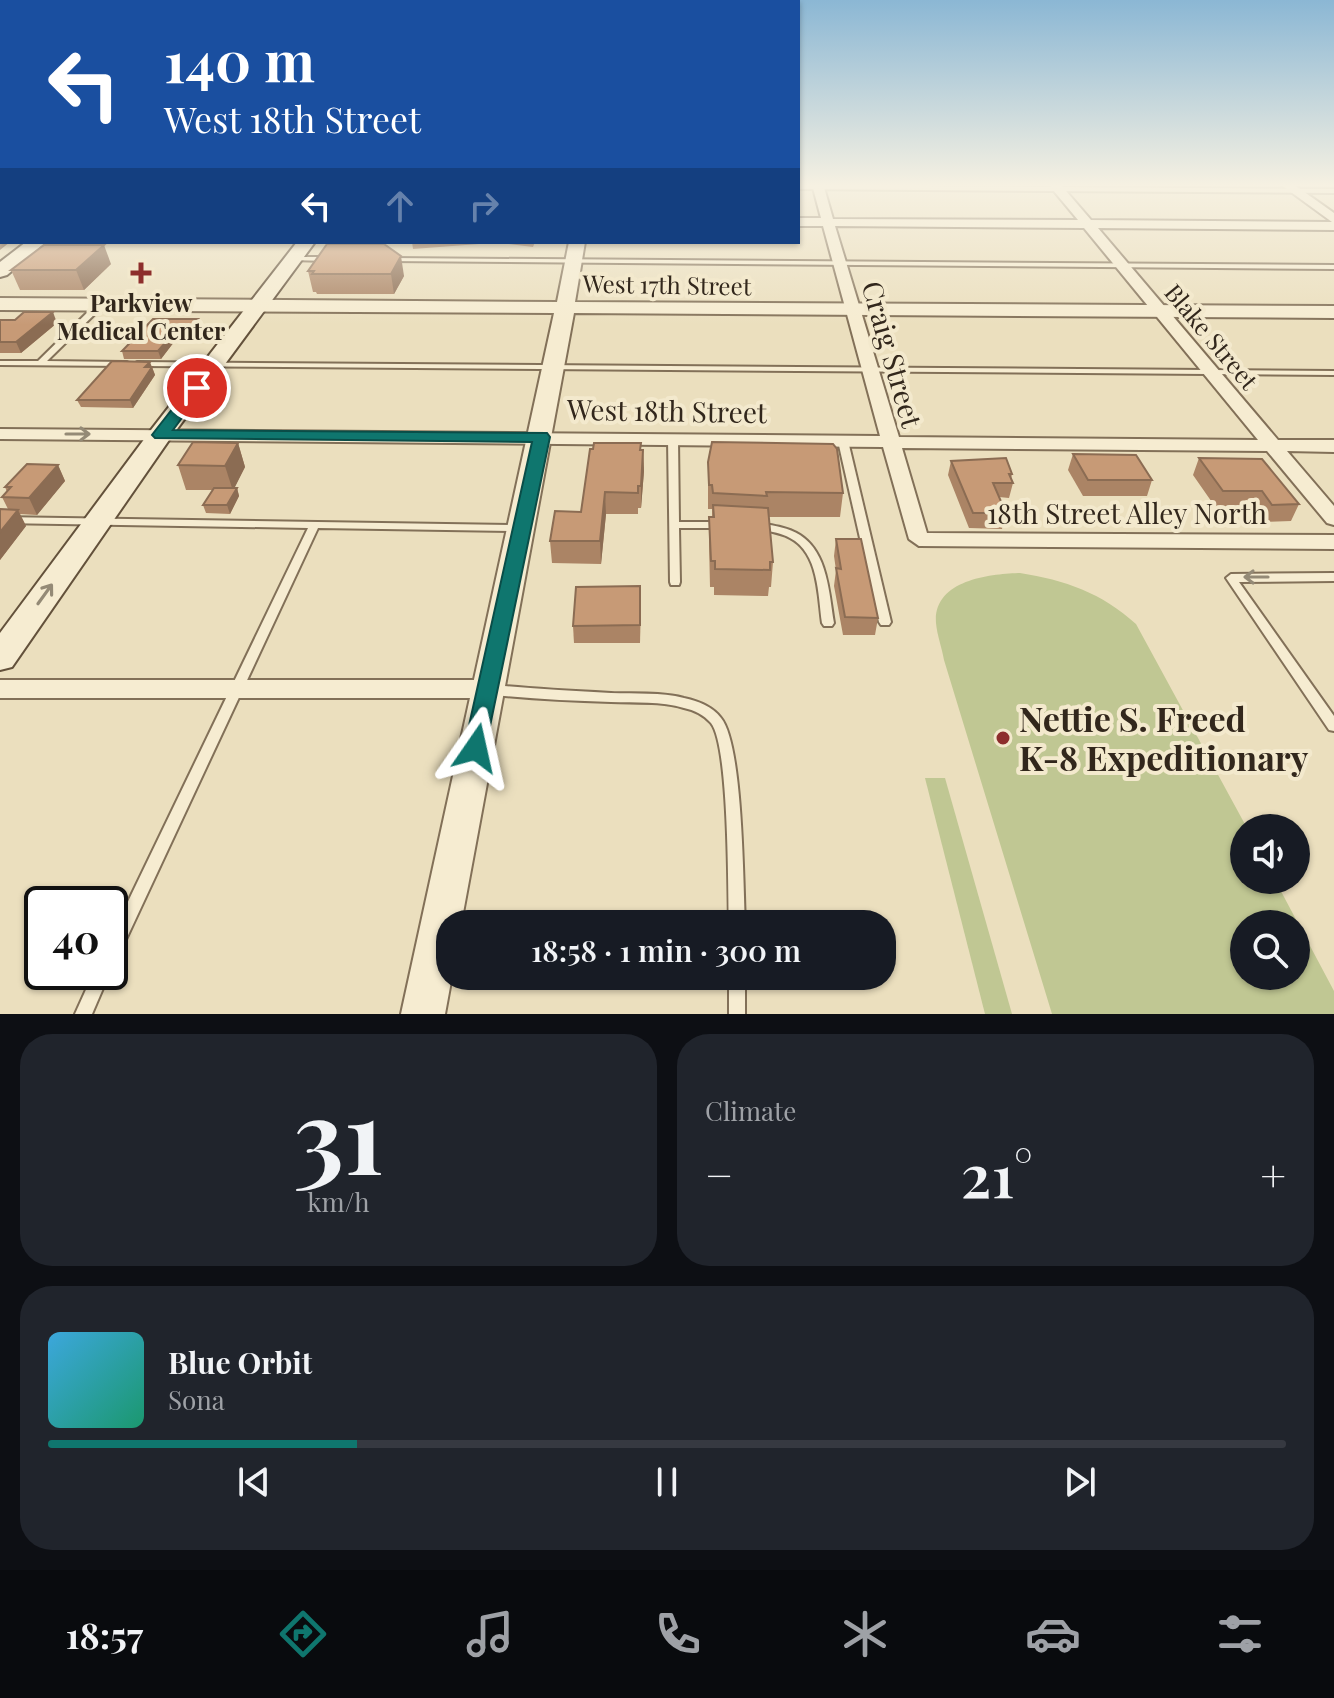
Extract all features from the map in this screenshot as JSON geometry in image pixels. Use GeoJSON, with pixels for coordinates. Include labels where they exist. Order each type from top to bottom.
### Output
{"type":"FeatureCollection","features":[{"type":"Feature","properties":{"kind":"main road"},"geometry":{"type":"LineString","coordinates":[[4,266],[34,244]]}},
{"type":"Feature","properties":{"kind":"main road"},"geometry":{"type":"LineString","coordinates":[[0,658],[160,435],[300,251]]}},
{"type":"Feature","properties":{"kind":"street","name":"Craig Street"},"geometry":{"type":"LineString","coordinates":[[831,231],[919,539]]}},
{"type":"Feature","properties":{"kind":"street","name":"Blake Street"},"geometry":{"type":"LineString","coordinates":[[1094,231],[1334,519]]}},
{"type":"Feature","properties":{"kind":"street"},"geometry":{"type":"LineString","coordinates":[[423,1014],[487,689],[541,437],[575,252]]}},
{"type":"Feature","properties":{"kind":"street","name":"West 17th Street"},"geometry":{"type":"LineString","coordinates":[[0,304],[856,312],[1334,312]]}},
{"type":"Feature","properties":{"kind":"street","name":"West 18th Street"},"geometry":{"type":"LineString","coordinates":[[0,434],[1334,446]]}},
{"type":"Feature","properties":{"kind":"street","name":"18th Street Alley North"},"geometry":{"type":"LineString","coordinates":[[919,539],[1334,542]]}},
{"type":"Feature","properties":{"kind":"street"},"geometry":{"type":"LineString","coordinates":[[0,689],[487,689]]}},
{"type":"Feature","properties":{"kind":"lane"},"geometry":{"type":"LineString","coordinates":[[300,251],[330,259]]}},
{"type":"Feature","properties":{"kind":"lane"},"geometry":{"type":"LineString","coordinates":[[375,260],[575,252],[840,263],[1334,267]]}},
{"type":"Feature","properties":{"kind":"lane"},"geometry":{"type":"LineString","coordinates":[[40,363],[100,305]]}},
{"type":"Feature","properties":{"kind":"lane"},"geometry":{"type":"LineString","coordinates":[[0,363],[1334,373]]}},
{"type":"Feature","properties":{"kind":"lane"},"geometry":{"type":"LineString","coordinates":[[673,439],[675,582]]}},
{"type":"Feature","properties":{"kind":"lane"},"geometry":{"type":"LineString","coordinates":[[843,441],[885,622]]}},
{"type":"Feature","properties":{"kind":"lane"},"geometry":{"type":"LineString","coordinates":[[0,520],[522,528]]}},
{"type":"Feature","properties":{"kind":"lane"},"geometry":{"type":"LineString","coordinates":[[128,917],[315,524]]}},
{"type":"Feature","properties":{"kind":"lane"},"geometry":{"type":"LineString","coordinates":[[674,525],[728,525]]}},
{"type":"Feature","properties":{"kind":"lane"},"geometry":{"type":"LineString","coordinates":[[744,526],[787,531],[804,540],[815,555],[828,623]]}},
{"type":"Feature","properties":{"kind":"lane"},"geometry":{"type":"LineString","coordinates":[[1334,577],[1231,578],[1334,726]]}},
{"type":"Feature","properties":{"kind":"lane"},"geometry":{"type":"LineString","coordinates":[[487,689],[542,695],[670,700],[691,703],[708,712],[721,727],[725,749],[736,910]]}},
{"type":"Feature","properties":{"kind":"lane"},"geometry":{"type":"LineString","coordinates":[[83,1014],[94,990]]}},
{"type":"Feature","properties":{"kind":"lane"},"geometry":{"type":"LineString","coordinates":[[737,990],[737,1014]]}},
{"type":"Feature","properties":{"kind":"green space"},"geometry":{"type":"Polygon","coordinates":[[[1020,573],[1068,584],[1110,604],[1136,624],[1239,814],[1230,814],[1230,894],[1282,894],[1291,910],[1230,910],[1230,990],[1310,990],[1310,946],[1334,991],[1334,1014],[1052,1014],[944,660],[936,623],[944,597],[953,589],[979,578],[1020,573]]]}},
{"type":"Feature","properties":{"kind":"green space"},"geometry":{"type":"Polygon","coordinates":[[[925,778],[945,778],[1012,1014],[985,1014],[925,778]]]}},
{"type":"Feature","properties":{"kind":"building"},"geometry":{"type":"Polygon","coordinates":[[[327,244],[384,244],[401,256],[391,274],[312,274],[314,271],[308,271],[327,244]]]}},
{"type":"Feature","properties":{"kind":"building"},"geometry":{"type":"Polygon","coordinates":[[[44,245],[104,245],[76,270],[11,270],[44,245]]]}},
{"type":"Feature","properties":{"kind":"building"},"geometry":{"type":"Polygon","coordinates":[[[24,312],[53,312],[16,342],[0,342],[0,320],[15,320],[24,312]]]}},
{"type":"Feature","properties":{"kind":"building"},"geometry":{"type":"Polygon","coordinates":[[[153,319],[198,319],[185,335],[172,335],[158,351],[122,351],[153,319]]]}},
{"type":"Feature","properties":{"kind":"building"},"geometry":{"type":"Polygon","coordinates":[[[112,361],[150,362],[145,367],[152,367],[130,400],[77,400],[112,361]]]}},
{"type":"Feature","properties":{"kind":"building"},"geometry":{"type":"Polygon","coordinates":[[[193,442],[238,443],[225,466],[178,465],[193,442]]]}},
{"type":"Feature","properties":{"kind":"building"},"geometry":{"type":"Polygon","coordinates":[[[712,442],[833,444],[837,449],[843,493],[766,492],[767,496],[713,493],[712,485],[709,485],[708,462],[712,442]]]}},
{"type":"Feature","properties":{"kind":"building"},"geometry":{"type":"Polygon","coordinates":[[[594,443],[641,443],[641,486],[638,486],[638,493],[605,492],[600,541],[550,541],[555,511],[581,512],[590,449],[593,449],[594,443]]]}},
{"type":"Feature","properties":{"kind":"building"},"geometry":{"type":"Polygon","coordinates":[[[1073,454],[1136,455],[1152,480],[1088,480],[1073,454]]]}},
{"type":"Feature","properties":{"kind":"building"},"geometry":{"type":"Polygon","coordinates":[[[1006,458],[1013,483],[993,483],[1006,513],[973,513],[951,461],[1006,458]]]}},
{"type":"Feature","properties":{"kind":"building"},"geometry":{"type":"Polygon","coordinates":[[[1199,458],[1262,459],[1299,504],[1272,505],[1262,491],[1223,491],[1199,458]]]}},
{"type":"Feature","properties":{"kind":"building"},"geometry":{"type":"Polygon","coordinates":[[[27,464],[58,465],[29,498],[2,497],[11,487],[5,487],[27,464]]]}},
{"type":"Feature","properties":{"kind":"building"},"geometry":{"type":"Polygon","coordinates":[[[214,488],[237,488],[227,505],[203,505],[214,488]]]}},
{"type":"Feature","properties":{"kind":"building"},"geometry":{"type":"Polygon","coordinates":[[[713,505],[768,508],[773,562],[770,562],[770,570],[715,569],[715,561],[711,561],[709,517],[714,517],[713,505]]]}},
{"type":"Feature","properties":{"kind":"building"},"geometry":{"type":"Polygon","coordinates":[[[0,509],[18,510],[0,532],[0,509]]]}},
{"type":"Feature","properties":{"kind":"building"},"geometry":{"type":"Polygon","coordinates":[[[836,539],[861,539],[878,618],[845,617],[836,568],[841,569],[836,539]]]}},
{"type":"Feature","properties":{"kind":"building"},"geometry":{"type":"Polygon","coordinates":[[[640,586],[640,625],[573,626],[576,587],[640,586]]]}},
{"type":"Feature","properties":{"kind":"place","name":"Parkview Medical Center"},"geometry":{"type":"Point","coordinates":[141,273]}},
{"type":"Feature","properties":{"kind":"place","name":"Nettie S. Freed K-8 Expeditionary"},"geometry":{"type":"Point","coordinates":[1003,738]}},
{"type":"Feature","properties":{"kind":"route"},"geometry":{"type":"LineString","coordinates":[[197,388],[160,435],[541,437],[476,748]]}}]}
